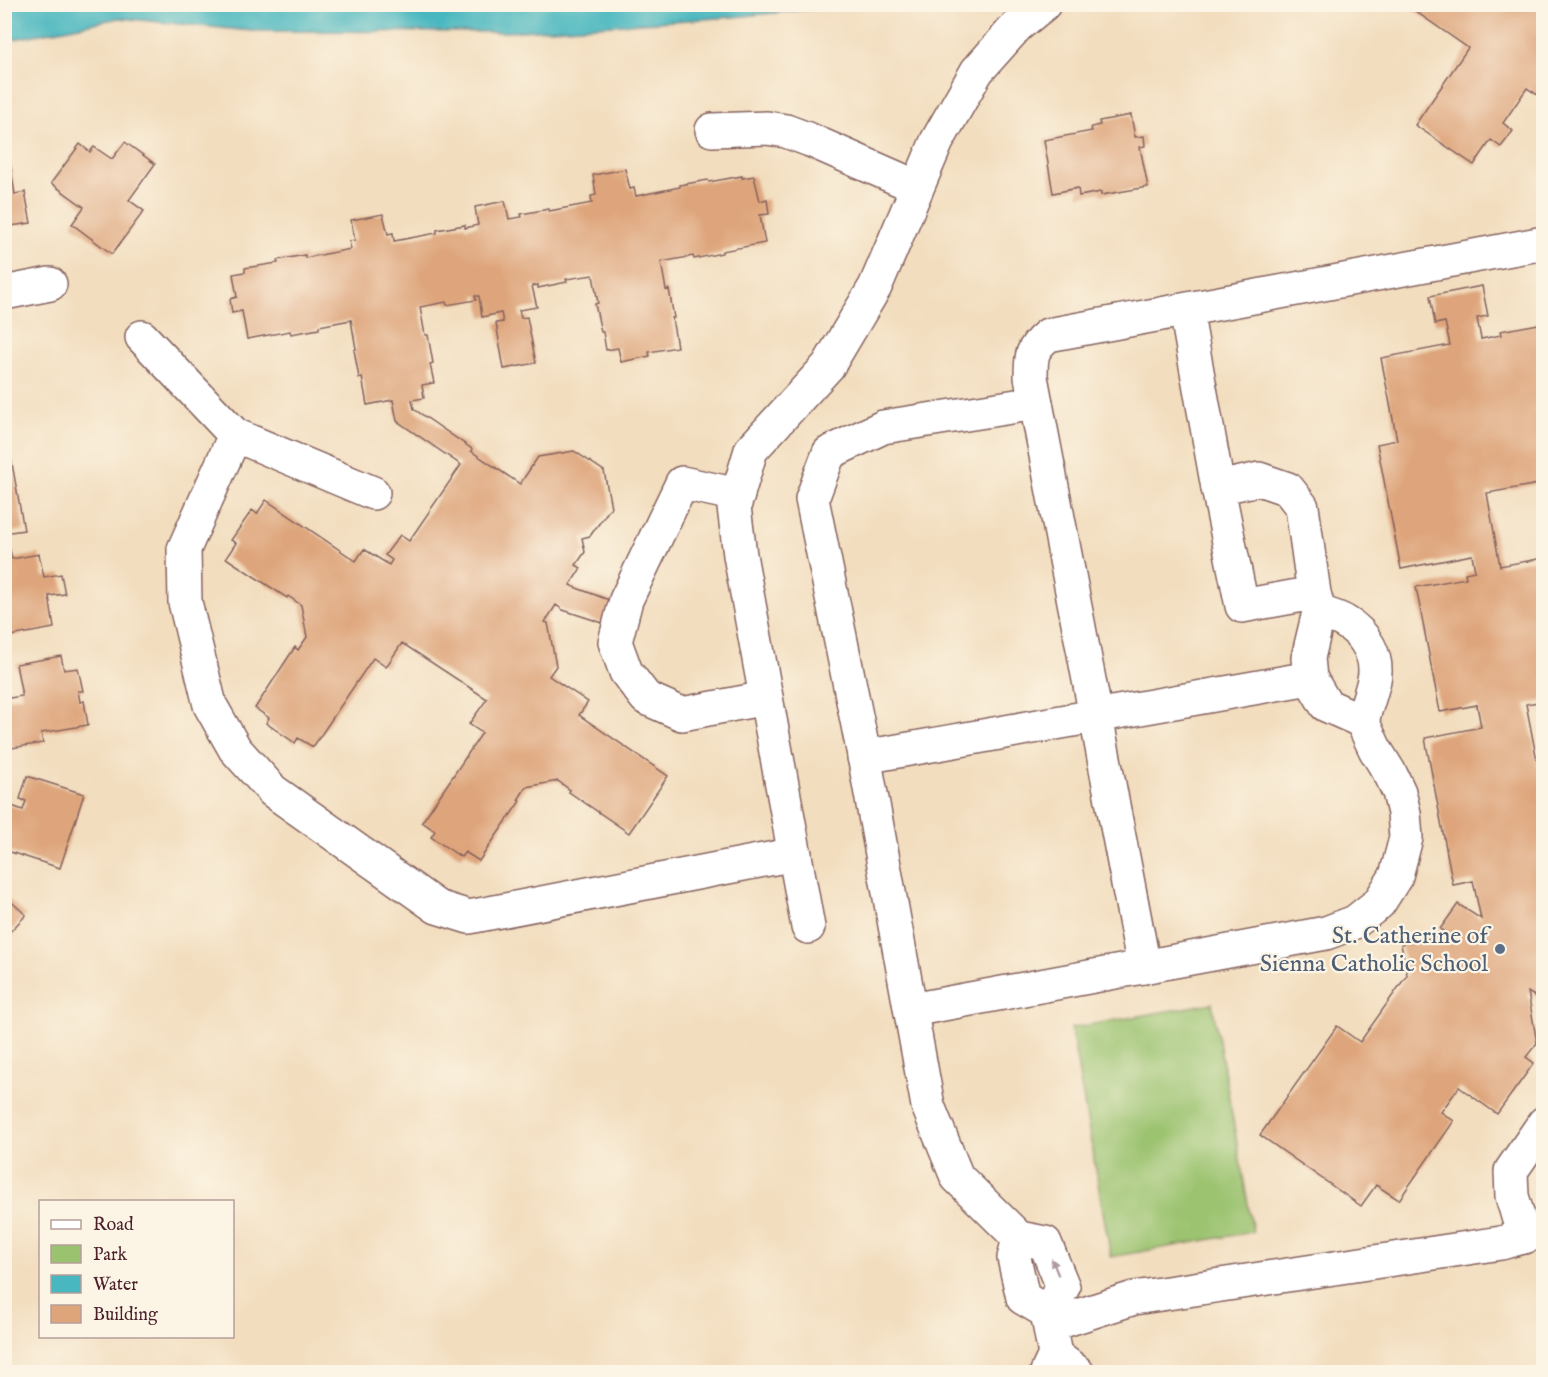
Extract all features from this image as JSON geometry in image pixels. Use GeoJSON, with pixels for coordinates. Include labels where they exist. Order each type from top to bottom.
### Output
{"type":"FeatureCollection","features":[{"type":"Feature","properties":{"kind":"street"},"geometry":{"type":"LineString","coordinates":[[808,927],[740,555],[734,507],[751,450],[828,366],[875,287],[937,141],[977,71],[1017,26],[1044,4]]}},
{"type":"Feature","properties":{"kind":"street"},"geometry":{"type":"LineString","coordinates":[[712,130],[767,128],[786,131],[917,187]]}},
{"type":"Feature","properties":{"kind":"street"},"geometry":{"type":"LineString","coordinates":[[1144,967],[1031,377],[1031,359],[1037,345],[1048,335],[1544,243]]}},
{"type":"Feature","properties":{"kind":"street"},"geometry":{"type":"LineString","coordinates":[[4,293],[50,284]]}},
{"type":"Feature","properties":{"kind":"street"},"geometry":{"type":"LineString","coordinates":[[911,1010],[1326,933],[1355,922],[1379,903],[1396,876],[1406,838],[1404,813],[1399,792],[1362,720],[1375,678],[1374,658],[1359,632],[1316,603],[1242,606],[1186,310]]}},
{"type":"Feature","properties":{"kind":"street"},"geometry":{"type":"LineString","coordinates":[[142,337],[235,435],[373,493]]}},
{"type":"Feature","properties":{"kind":"street"},"geometry":{"type":"LineString","coordinates":[[1036,403],[883,427],[829,453],[812,499],[864,757],[928,1106],[957,1176],[1019,1238],[1014,1258],[1023,1298],[1055,1348],[1134,1298],[1501,1243],[1534,1234],[1512,1196],[1511,1171],[1544,1123]]}},
{"type":"Feature","properties":{"kind":"street"},"geometry":{"type":"LineString","coordinates":[[235,435],[184,549],[185,602],[210,705],[235,749],[273,790],[437,907],[469,917],[795,854]]}},
{"type":"Feature","properties":{"kind":"street"},"geometry":{"type":"LineString","coordinates":[[1218,488],[1259,479],[1288,489],[1302,507],[1316,603],[1308,658],[1310,678],[1326,705],[1362,720]]}},
{"type":"Feature","properties":{"kind":"street"},"geometry":{"type":"LineString","coordinates":[[738,495],[682,483],[626,600],[615,642],[626,672],[646,698],[682,714],[766,698]]}},
{"type":"Feature","properties":{"kind":"street"},"geometry":{"type":"LineString","coordinates":[[864,757],[1310,678]]}},
{"type":"Feature","properties":{"kind":"green space"},"geometry":{"type":"Polygon","coordinates":[[[1212,1003],[1253,1232],[1111,1257],[1071,1028],[1212,1003]]]}},
{"type":"Feature","properties":{"kind":"water"},"geometry":{"type":"Polygon","coordinates":[[[5,4],[854,5],[733,17],[505,32],[251,31],[119,18],[5,41],[5,4]]]}},
{"type":"Feature","properties":{"kind":"building"},"geometry":{"type":"Polygon","coordinates":[[[1405,4],[1544,4],[1544,99],[1527,88],[1503,123],[1513,131],[1501,147],[1491,140],[1474,165],[1415,125],[1468,48],[1405,4]]]}},
{"type":"Feature","properties":{"kind":"building"},"geometry":{"type":"Polygon","coordinates":[[[1131,115],[1135,137],[1144,136],[1145,146],[1140,147],[1148,187],[1101,195],[1101,192],[1079,196],[1078,188],[1053,193],[1044,140],[1092,131],[1091,127],[1100,125],[1099,121],[1131,115]]]}},
{"type":"Feature","properties":{"kind":"building"},"geometry":{"type":"Polygon","coordinates":[[[125,142],[155,164],[129,200],[144,211],[112,254],[72,224],[84,207],[51,183],[80,144],[90,152],[94,147],[112,159],[125,142]]]}},
{"type":"Feature","properties":{"kind":"building"},"geometry":{"type":"Polygon","coordinates":[[[8,150],[15,194],[25,192],[31,223],[4,227],[4,151],[8,150]]]}},
{"type":"Feature","properties":{"kind":"building"},"geometry":{"type":"Polygon","coordinates":[[[625,169],[630,189],[634,188],[636,196],[708,180],[709,182],[754,176],[760,201],[767,199],[769,214],[760,215],[765,243],[694,259],[693,256],[661,262],[666,290],[669,289],[677,347],[649,352],[650,356],[621,362],[618,348],[606,350],[595,304],[598,303],[593,275],[566,279],[567,282],[538,288],[538,285],[532,286],[537,307],[519,310],[521,318],[527,317],[536,363],[504,369],[496,323],[503,322],[501,313],[482,317],[479,296],[475,296],[476,300],[420,307],[425,335],[428,335],[434,383],[422,385],[424,398],[412,400],[414,409],[520,484],[538,457],[574,451],[604,471],[611,507],[590,536],[582,538],[585,552],[576,565],[581,568],[570,585],[617,603],[609,625],[563,610],[556,605],[545,622],[548,623],[556,666],[549,676],[588,702],[579,715],[668,776],[629,833],[569,792],[570,790],[558,781],[526,787],[518,800],[520,801],[479,861],[465,852],[461,857],[431,837],[435,831],[422,822],[482,733],[469,724],[487,699],[402,643],[386,667],[373,658],[313,747],[298,738],[295,743],[266,723],[269,718],[255,708],[295,647],[298,650],[307,637],[301,605],[226,558],[236,543],[231,540],[252,510],[257,514],[266,500],[356,561],[364,549],[389,565],[392,560],[385,555],[400,535],[409,541],[461,465],[397,421],[393,400],[367,405],[362,377],[359,378],[351,320],[319,326],[319,329],[291,334],[290,331],[247,339],[242,311],[232,313],[230,299],[237,297],[233,274],[245,272],[245,268],[278,263],[277,260],[305,255],[305,258],[351,249],[349,241],[355,240],[351,220],[383,214],[388,234],[393,233],[394,241],[437,233],[437,230],[478,225],[475,207],[505,201],[509,219],[522,217],[521,214],[592,203],[591,196],[596,195],[593,175],[625,169]]]}},
{"type":"Feature","properties":{"kind":"building"},"geometry":{"type":"Polygon","coordinates":[[[1482,286],[1488,316],[1477,318],[1481,339],[1501,335],[1500,331],[1544,323],[1544,483],[1487,493],[1500,566],[1544,558],[1544,701],[1526,704],[1544,796],[1544,961],[1539,962],[1544,965],[1544,986],[1536,997],[1528,992],[1537,1043],[1526,1057],[1534,1063],[1497,1114],[1459,1087],[1441,1112],[1454,1121],[1399,1200],[1376,1185],[1361,1206],[1260,1135],[1337,1026],[1360,1042],[1407,975],[1401,944],[1449,935],[1440,929],[1458,904],[1481,919],[1473,881],[1453,885],[1425,738],[1481,727],[1477,705],[1440,712],[1416,587],[1466,578],[1465,573],[1475,571],[1472,555],[1401,569],[1377,444],[1397,440],[1381,358],[1450,345],[1445,322],[1435,324],[1430,296],[1482,286]]]}},
{"type":"Feature","properties":{"kind":"building"},"geometry":{"type":"Polygon","coordinates":[[[11,458],[24,530],[4,533],[4,459],[11,458]]]}},
{"type":"Feature","properties":{"kind":"building"},"geometry":{"type":"Polygon","coordinates":[[[10,550],[12,559],[39,554],[44,577],[61,574],[65,594],[49,596],[54,628],[11,636],[7,615],[4,616],[4,551],[10,550]]]}},
{"type":"Feature","properties":{"kind":"building"},"geometry":{"type":"Polygon","coordinates":[[[61,656],[64,670],[78,668],[83,691],[78,691],[80,702],[84,701],[88,725],[41,733],[43,743],[12,748],[9,731],[6,732],[4,725],[4,699],[22,696],[16,664],[61,656]]]}},
{"type":"Feature","properties":{"kind":"building"},"geometry":{"type":"Polygon","coordinates":[[[27,776],[84,794],[60,868],[4,850],[4,818],[9,805],[23,810],[26,801],[20,799],[27,776]]]}},
{"type":"Feature","properties":{"kind":"building"},"geometry":{"type":"Polygon","coordinates":[[[4,895],[26,915],[4,938],[4,895]]]}},
{"type":"Feature","properties":{"kind":"place","name":"St. Catherine of Sienna Catholic School"},"geometry":{"type":"Point","coordinates":[1500,949]}}]}
